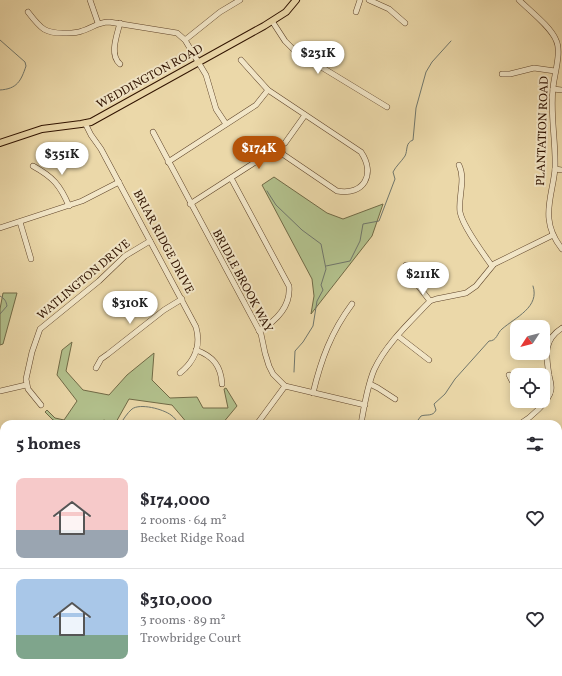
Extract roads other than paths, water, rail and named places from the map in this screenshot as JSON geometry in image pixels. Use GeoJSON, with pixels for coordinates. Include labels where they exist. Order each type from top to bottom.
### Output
{"type":"FeatureCollection","features":[{"type":"Feature","properties":{"kind":"main road","name":"WEDDINGTON ROAD"},"geometry":{"type":"LineString","coordinates":[[0,143],[42,129],[91,122],[272,21],[289,8],[296,0]]}},
{"type":"Feature","properties":{"kind":"street"},"geometry":{"type":"LineString","coordinates":[[90,0],[98,23]]}},
{"type":"Feature","properties":{"kind":"street"},"geometry":{"type":"LineString","coordinates":[[356,12],[360,0]]}},
{"type":"Feature","properties":{"kind":"street"},"geometry":{"type":"LineString","coordinates":[[369,0],[389,9],[405,23]]}},
{"type":"Feature","properties":{"kind":"street","name":"PLANTATION ROAD"},"geometry":{"type":"LineString","coordinates":[[519,0],[555,38],[558,51],[552,106],[555,169],[548,214],[549,224],[553,235],[562,249]]}},
{"type":"Feature","properties":{"kind":"street"},"geometry":{"type":"LineString","coordinates":[[185,40],[236,1]]}},
{"type":"Feature","properties":{"kind":"street"},"geometry":{"type":"LineString","coordinates":[[28,12],[39,26],[50,33],[79,32],[98,23],[109,22],[174,32],[185,40],[208,82],[216,109],[226,124]]}},
{"type":"Feature","properties":{"kind":"street"},"geometry":{"type":"LineString","coordinates":[[272,21],[286,42],[295,51],[387,107]]}},
{"type":"Feature","properties":{"kind":"street"},"geometry":{"type":"LineString","coordinates":[[120,23],[114,53],[116,60],[120,64]]}},
{"type":"Feature","properties":{"kind":"street"},"geometry":{"type":"LineString","coordinates":[[241,60],[268,90],[362,152],[366,159],[369,172],[362,186],[356,190],[350,192],[337,191],[284,155],[279,147]]}},
{"type":"Feature","properties":{"kind":"street"},"geometry":{"type":"LineString","coordinates":[[502,74],[510,74],[534,68],[555,71]]}},
{"type":"Feature","properties":{"kind":"street"},"geometry":{"type":"LineString","coordinates":[[553,89],[562,90]]}},
{"type":"Feature","properties":{"kind":"street"},"geometry":{"type":"LineString","coordinates":[[168,162],[256,105],[268,90]]}},
{"type":"Feature","properties":{"kind":"street"},"geometry":{"type":"LineString","coordinates":[[190,204],[279,147],[289,138],[306,115]]}},
{"type":"Feature","properties":{"kind":"street","name":"BRIAR RIDGE DRIVE"},"geometry":{"type":"LineString","coordinates":[[85,123],[91,136],[102,149],[196,327],[198,337],[196,350],[189,365],[180,373]]}},
{"type":"Feature","properties":{"kind":"street","name":"BRIDLE BROOK WAY"},"geometry":{"type":"LineString","coordinates":[[152,132],[259,331],[269,366],[278,381],[285,386]]}},
{"type":"Feature","properties":{"kind":"street"},"geometry":{"type":"LineString","coordinates":[[459,165],[462,174],[460,209],[462,218],[492,266]]}},
{"type":"Feature","properties":{"kind":"street"},"geometry":{"type":"LineString","coordinates":[[33,166],[44,172],[55,181],[64,194],[69,206]]}},
{"type":"Feature","properties":{"kind":"street"},"geometry":{"type":"LineString","coordinates":[[555,169],[562,170]]}},
{"type":"Feature","properties":{"kind":"street"},"geometry":{"type":"LineString","coordinates":[[231,178],[289,286],[290,294],[286,306],[274,321],[259,331]]}},
{"type":"Feature","properties":{"kind":"street"},"geometry":{"type":"LineString","coordinates":[[0,228],[88,199],[119,182]]}},
{"type":"Feature","properties":{"kind":"street"},"geometry":{"type":"LineString","coordinates":[[20,222],[31,259]]}},
{"type":"Feature","properties":{"kind":"street"},"geometry":{"type":"LineString","coordinates":[[362,420],[372,375],[380,359],[398,336],[430,301],[466,293],[479,283],[492,266],[553,235]]}},
{"type":"Feature","properties":{"kind":"street","name":"WATLINGTON DRIVE"},"geometry":{"type":"LineString","coordinates":[[26,385],[26,374],[40,329],[99,281],[125,256],[150,241]]}},
{"type":"Feature","properties":{"kind":"street"},"geometry":{"type":"LineString","coordinates":[[406,265],[409,274],[430,301]]}},
{"type":"Feature","properties":{"kind":"street"},"geometry":{"type":"LineString","coordinates":[[96,368],[102,359],[108,354],[164,310],[182,299]]}},
{"type":"Feature","properties":{"kind":"street"},"geometry":{"type":"LineString","coordinates":[[313,393],[322,358],[338,324],[352,304]]}},
{"type":"Feature","properties":{"kind":"street"},"geometry":{"type":"LineString","coordinates":[[549,368],[547,355],[548,346],[554,334],[562,328]]}},
{"type":"Feature","properties":{"kind":"street"},"geometry":{"type":"LineString","coordinates":[[398,336],[429,360]]}},
{"type":"Feature","properties":{"kind":"street"},"geometry":{"type":"LineString","coordinates":[[196,350],[209,356],[214,361],[220,372],[222,384]]}},
{"type":"Feature","properties":{"kind":"street"},"geometry":{"type":"LineString","coordinates":[[550,378],[550,393]]}},
{"type":"Feature","properties":{"kind":"street"},"geometry":{"type":"LineString","coordinates":[[370,384],[395,399]]}},
{"type":"Feature","properties":{"kind":"street"},"geometry":{"type":"LineString","coordinates":[[0,391],[26,385],[41,405]]}},
{"type":"Feature","properties":{"kind":"street"},"geometry":{"type":"LineString","coordinates":[[260,420],[285,386],[365,405]]}},
{"type":"Feature","properties":{"kind":"street"},"geometry":{"type":"LineString","coordinates":[[525,420],[539,408]]}},
{"type":"Feature","properties":{"kind":"waterway"},"geometry":{"type":"LineString","coordinates":[[0,40],[25,62],[26,66],[18,83],[11,88],[0,90]]}},
{"type":"Feature","properties":{"kind":"waterway"},"geometry":{"type":"LineString","coordinates":[[326,266],[350,261],[360,241],[363,224],[379,221],[395,179],[393,172],[405,156],[410,141],[413,140],[416,108],[426,72],[432,62],[451,41]]}},
{"type":"Feature","properties":{"kind":"waterway"},"geometry":{"type":"LineString","coordinates":[[267,191],[276,205],[302,230],[321,244],[326,269],[321,285],[323,290],[317,301],[313,326],[303,342],[295,351],[294,372]]}},
{"type":"Feature","properties":{"kind":"waterway"},"geometry":{"type":"LineString","coordinates":[[418,420],[421,416],[433,414],[435,412],[436,410],[434,404],[445,394],[455,379],[489,341],[494,340],[502,329],[520,316],[530,306],[533,300],[533,286]]}},
{"type":"Feature","properties":{"kind":"waterway"},"geometry":{"type":"LineString","coordinates":[[0,296],[5,300],[7,306],[0,314]]}},
{"type":"Feature","properties":{"kind":"waterway"},"geometry":{"type":"LineString","coordinates":[[123,420],[132,409],[136,407],[157,409],[167,413],[176,420]]}}]}
